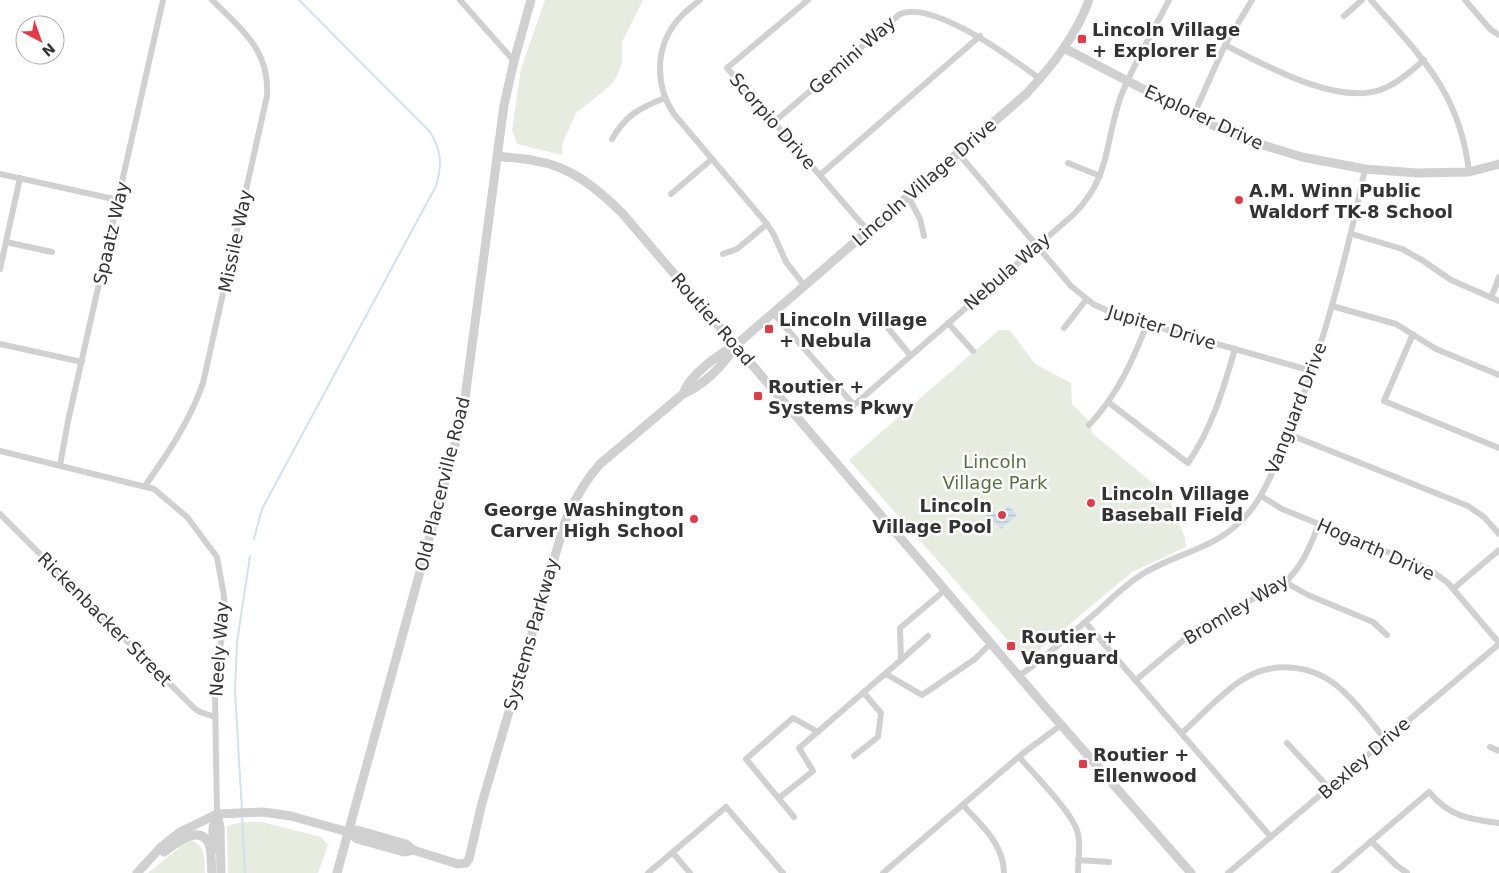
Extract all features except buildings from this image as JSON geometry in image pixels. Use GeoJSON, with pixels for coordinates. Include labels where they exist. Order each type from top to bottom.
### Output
{"type":"FeatureCollection","features":[{"type":"Feature","properties":{"kind":"street","name":"Spaatz Way"},"geometry":{"type":"LineString","coordinates":[[60,465],[163,0]]}},
{"type":"Feature","properties":{"kind":"street","name":"Missile Way"},"geometry":{"type":"LineString","coordinates":[[145,486],[183,430],[203,383],[267,96],[267,75],[260,54],[248,36],[212,0]]}},
{"type":"Feature","properties":{"kind":"street"},"geometry":{"type":"LineString","coordinates":[[460,0],[514,61]]}},
{"type":"Feature","properties":{"kind":"street","name":"Old Placerville Road"},"geometry":{"type":"LineString","coordinates":[[336,873],[459,430],[473,342],[504,105],[531,0]]}},
{"type":"Feature","properties":{"kind":"street"},"geometry":{"type":"LineString","coordinates":[[700,0],[676,22],[664,45],[660,72],[665,98],[674,114],[767,224],[786,262],[804,285]]}},
{"type":"Feature","properties":{"kind":"street","name":"Scorpio Drive"},"geometry":{"type":"LineString","coordinates":[[808,0],[727,68],[868,231]]}},
{"type":"Feature","properties":{"kind":"street","name":"Lincoln Village Drive"},"geometry":{"type":"LineString","coordinates":[[736,345],[1013,105],[1040,79],[1064,48],[1079,24],[1089,0]]}},
{"type":"Feature","properties":{"kind":"street","name":"Nebula Way"},"geometry":{"type":"LineString","coordinates":[[773,313],[854,405],[1078,209],[1089,196],[1100,176],[1116,114],[1128,82],[1169,0]]}},
{"type":"Feature","properties":{"kind":"street"},"geometry":{"type":"LineString","coordinates":[[1193,116],[1225,46],[1252,0]]}},
{"type":"Feature","properties":{"kind":"street"},"geometry":{"type":"LineString","coordinates":[[1344,16],[1362,0]]}},
{"type":"Feature","properties":{"kind":"street"},"geometry":{"type":"LineString","coordinates":[[1371,0],[1424,60],[1445,92],[1457,116],[1469,172]]}},
{"type":"Feature","properties":{"kind":"street"},"geometry":{"type":"LineString","coordinates":[[1465,0],[1490,29],[1499,34]]}},
{"type":"Feature","properties":{"kind":"street","name":"Gemini Way"},"geometry":{"type":"LineString","coordinates":[[774,122],[900,14],[906,11],[919,10],[940,17],[980,36],[1040,79]]}},
{"type":"Feature","properties":{"kind":"street"},"geometry":{"type":"LineString","coordinates":[[820,175],[980,36]]}},
{"type":"Feature","properties":{"kind":"street"},"geometry":{"type":"LineString","coordinates":[[1225,46],[1297,79],[1324,88],[1357,93],[1374,92],[1387,87],[1400,80],[1424,60]]}},
{"type":"Feature","properties":{"kind":"street","name":"Explorer Drive"},"geometry":{"type":"LineString","coordinates":[[1064,48],[1222,130],[1276,150],[1319,161],[1365,169],[1417,173],[1469,172],[1499,164]]}},
{"type":"Feature","properties":{"kind":"street"},"geometry":{"type":"LineString","coordinates":[[612,139],[631,115],[665,98]]}},
{"type":"Feature","properties":{"kind":"street","name":"Jupiter Drive"},"geometry":{"type":"LineString","coordinates":[[958,153],[1086,300],[1105,310],[1146,324],[1312,372]]}},
{"type":"Feature","properties":{"kind":"street","name":"Routier Road"},"geometry":{"type":"LineString","coordinates":[[497,156],[554,165],[571,173],[594,188],[622,213],[944,590],[1191,873]]}},
{"type":"Feature","properties":{"kind":"street"},"geometry":{"type":"LineString","coordinates":[[671,194],[712,160]]}},
{"type":"Feature","properties":{"kind":"street"},"geometry":{"type":"LineString","coordinates":[[1068,163],[1100,176]]}},
{"type":"Feature","properties":{"kind":"street","name":"Vanguard Drive"},"geometry":{"type":"LineString","coordinates":[[1019,676],[1130,582],[1167,561],[1201,548],[1226,534],[1243,519],[1261,496],[1269,481],[1312,372],[1352,234],[1365,169]]}},
{"type":"Feature","properties":{"kind":"street"},"geometry":{"type":"LineString","coordinates":[[0,174],[118,200]]}},
{"type":"Feature","properties":{"kind":"street"},"geometry":{"type":"LineString","coordinates":[[0,269],[20,178]]}},
{"type":"Feature","properties":{"kind":"street"},"geometry":{"type":"LineString","coordinates":[[908,196],[920,219],[924,236]]}},
{"type":"Feature","properties":{"kind":"street"},"geometry":{"type":"LineString","coordinates":[[723,254],[738,249],[767,224]]}},
{"type":"Feature","properties":{"kind":"street"},"geometry":{"type":"LineString","coordinates":[[1352,234],[1402,249],[1451,280],[1499,301]]}},
{"type":"Feature","properties":{"kind":"street"},"geometry":{"type":"LineString","coordinates":[[6,242],[52,252]]}},
{"type":"Feature","properties":{"kind":"street"},"geometry":{"type":"LineString","coordinates":[[1491,298],[1499,277]]}},
{"type":"Feature","properties":{"kind":"street"},"geometry":{"type":"LineString","coordinates":[[1064,328],[1086,300]]}},
{"type":"Feature","properties":{"kind":"street"},"geometry":{"type":"LineString","coordinates":[[1332,306],[1396,324],[1436,349],[1499,374]]}},
{"type":"Feature","properties":{"kind":"street"},"geometry":{"type":"LineString","coordinates":[[948,323],[973,351]]}},
{"type":"Feature","properties":{"kind":"street"},"geometry":{"type":"LineString","coordinates":[[1089,424],[1108,402],[1134,354],[1146,324]]}},
{"type":"Feature","properties":{"kind":"street"},"geometry":{"type":"LineString","coordinates":[[888,328],[910,355]]}},
{"type":"Feature","properties":{"kind":"street"},"geometry":{"type":"LineString","coordinates":[[1413,334],[1384,401],[1499,448]]}},
{"type":"Feature","properties":{"kind":"street"},"geometry":{"type":"LineString","coordinates":[[0,344],[82,362]]}},
{"type":"Feature","properties":{"kind":"street","name":"Systems Parkway"},"geometry":{"type":"LineString","coordinates":[[217,814],[270,813],[290,816],[348,832],[357,830],[406,844],[413,850],[458,864],[466,863],[469,859],[482,803],[515,689],[565,522],[574,500],[589,476],[600,464],[683,394],[693,389],[728,360],[736,345]]}},
{"type":"Feature","properties":{"kind":"street"},"geometry":{"type":"LineString","coordinates":[[1108,402],[1188,463],[1203,439],[1214,415],[1235,349]]}},
{"type":"Feature","properties":{"kind":"street"},"geometry":{"type":"LineString","coordinates":[[1288,434],[1468,506],[1484,517],[1499,534]]}},
{"type":"Feature","properties":{"kind":"street","name":"Neely Way"},"geometry":{"type":"LineString","coordinates":[[0,451],[154,489],[188,516],[217,557],[224,596],[224,624],[218,660],[215,717],[217,814]]}},
{"type":"Feature","properties":{"kind":"street","name":"Hogarth Drive"},"geometry":{"type":"LineString","coordinates":[[1261,496],[1282,509],[1422,566],[1442,578],[1499,643]]}},
{"type":"Feature","properties":{"kind":"street","name":"Rickenbacker Street"},"geometry":{"type":"LineString","coordinates":[[0,514],[194,708],[215,717]]}},
{"type":"Feature","properties":{"kind":"street","name":"Bromley Way"},"geometry":{"type":"LineString","coordinates":[[1136,680],[1200,626],[1285,582],[1303,562],[1319,524]]}},
{"type":"Feature","properties":{"kind":"street"},"geometry":{"type":"LineString","coordinates":[[1453,589],[1499,550]]}},
{"type":"Feature","properties":{"kind":"street"},"geometry":{"type":"LineString","coordinates":[[1285,582],[1373,622],[1387,635]]}},
{"type":"Feature","properties":{"kind":"street"},"geometry":{"type":"LineString","coordinates":[[901,660],[900,628],[944,590]]}},
{"type":"Feature","properties":{"kind":"street"},"geometry":{"type":"LineString","coordinates":[[1085,622],[1271,837]]}},
{"type":"Feature","properties":{"kind":"street"},"geometry":{"type":"LineString","coordinates":[[779,798],[813,771],[799,748],[928,636]]}},
{"type":"Feature","properties":{"kind":"street"},"geometry":{"type":"LineString","coordinates":[[886,674],[922,695],[975,658],[991,643]]}},
{"type":"Feature","properties":{"kind":"street","name":"Bexley Drive"},"geometry":{"type":"LineString","coordinates":[[1228,873],[1499,643]]}},
{"type":"Feature","properties":{"kind":"street"},"geometry":{"type":"LineString","coordinates":[[1182,733],[1244,679],[1263,670],[1291,667],[1311,671],[1335,684],[1385,739]]}},
{"type":"Feature","properties":{"kind":"street"},"geometry":{"type":"LineString","coordinates":[[854,756],[878,737],[882,713],[864,693]]}},
{"type":"Feature","properties":{"kind":"street"},"geometry":{"type":"LineString","coordinates":[[794,817],[746,758],[793,718],[818,732]]}},
{"type":"Feature","properties":{"kind":"street"},"geometry":{"type":"LineString","coordinates":[[883,873],[1019,757],[1061,725]]}},
{"type":"Feature","properties":{"kind":"street"},"geometry":{"type":"LineString","coordinates":[[1287,743],[1329,788]]}},
{"type":"Feature","properties":{"kind":"street"},"geometry":{"type":"LineString","coordinates":[[1490,748],[1499,751]]}},
{"type":"Feature","properties":{"kind":"street"},"geometry":{"type":"LineString","coordinates":[[1019,757],[1073,820],[1079,839],[1078,873]]}},
{"type":"Feature","properties":{"kind":"street"},"geometry":{"type":"LineString","coordinates":[[1334,873],[1429,792],[1442,805],[1459,816],[1477,821],[1499,823]]}},
{"type":"Feature","properties":{"kind":"street"},"geometry":{"type":"LineString","coordinates":[[963,805],[998,846],[1004,873]]}},
{"type":"Feature","properties":{"kind":"street"},"geometry":{"type":"LineString","coordinates":[[648,873],[726,807],[783,873]]}},
{"type":"Feature","properties":{"kind":"street"},"geometry":{"type":"LineString","coordinates":[[138,871],[176,836],[191,826],[217,814]]}},
{"type":"Feature","properties":{"kind":"street"},"geometry":{"type":"LineString","coordinates":[[213,873],[212,828],[217,814]]}},
{"type":"Feature","properties":{"kind":"street"},"geometry":{"type":"LineString","coordinates":[[217,814],[220,827],[221,873]]}},
{"type":"Feature","properties":{"kind":"street"},"geometry":{"type":"LineString","coordinates":[[138,871],[173,845],[197,834],[203,837],[209,846],[213,873]]}},
{"type":"Feature","properties":{"kind":"street"},"geometry":{"type":"LineString","coordinates":[[1371,841],[1407,873]]}},
{"type":"Feature","properties":{"kind":"street"},"geometry":{"type":"LineString","coordinates":[[673,852],[690,873]]}},
{"type":"Feature","properties":{"kind":"street"},"geometry":{"type":"LineString","coordinates":[[1078,860],[1108,862]]}},
{"type":"Feature","properties":{"kind":"green space"},"geometry":{"type":"Polygon","coordinates":[[[545,0],[643,0],[622,42],[622,63],[617,76],[611,85],[576,113],[562,144],[562,155],[517,144],[512,130],[521,69],[545,0]]]}},
{"type":"Feature","properties":{"kind":"green space","name":"Lincoln Village Park"},"geometry":{"type":"Polygon","coordinates":[[[999,330],[1010,330],[1035,364],[1071,383],[1072,404],[1090,422],[1092,433],[1167,495],[1185,538],[1186,547],[1132,572],[1026,661],[849,460],[999,330]]]}},
{"type":"Feature","properties":{"kind":"green space"},"geometry":{"type":"Polygon","coordinates":[[[243,822],[262,822],[321,837],[328,845],[318,873],[228,873],[227,826],[243,822]]]}},
{"type":"Feature","properties":{"kind":"green space"},"geometry":{"type":"Polygon","coordinates":[[[191,840],[200,846],[204,854],[205,873],[148,873],[180,846],[191,840]]]}},
{"type":"Feature","properties":{"kind":"water"},"geometry":{"type":"Polygon","coordinates":[[[1009,506],[1017,515],[1001,529],[994,521],[993,526],[987,522],[986,516],[992,509],[997,516],[1009,506]]]}},
{"type":"Feature","properties":{"kind":"waterway"},"geometry":{"type":"LineString","coordinates":[[254,539],[262,509],[436,186],[440,165],[437,145],[430,132],[299,0]]}},
{"type":"Feature","properties":{"kind":"waterway"},"geometry":{"type":"LineString","coordinates":[[242,811],[235,691],[237,642],[250,556]]}},
{"type":"Feature","properties":{"kind":"waterway"},"geometry":{"type":"LineString","coordinates":[[242,815],[245,873]]}},
{"type":"Feature","properties":{"kind":"place","name":"Lincoln Village + Explorer E"},"geometry":{"type":"Point","coordinates":[1082,39]}},
{"type":"Feature","properties":{"kind":"place","name":"A.M. Winn Public Waldorf TK-8 School"},"geometry":{"type":"Point","coordinates":[1239,200]}},
{"type":"Feature","properties":{"kind":"place","name":"Lincoln Village + Nebula"},"geometry":{"type":"Point","coordinates":[769,329]}},
{"type":"Feature","properties":{"kind":"place","name":"Routier + Systems Pkwy"},"geometry":{"type":"Point","coordinates":[758,396]}},
{"type":"Feature","properties":{"kind":"place","name":"Lincoln Village Baseball Field"},"geometry":{"type":"Point","coordinates":[1091,503]}},
{"type":"Feature","properties":{"kind":"place","name":"Lincoln Village Pool"},"geometry":{"type":"Point","coordinates":[1002,515]}},
{"type":"Feature","properties":{"kind":"place","name":"George Washington Carver High School"},"geometry":{"type":"Point","coordinates":[694,519]}},
{"type":"Feature","properties":{"kind":"place","name":"Routier + Vanguard"},"geometry":{"type":"Point","coordinates":[1011,646]}},
{"type":"Feature","properties":{"kind":"place","name":"Routier + Ellenwood"},"geometry":{"type":"Point","coordinates":[1083,764]}}]}
